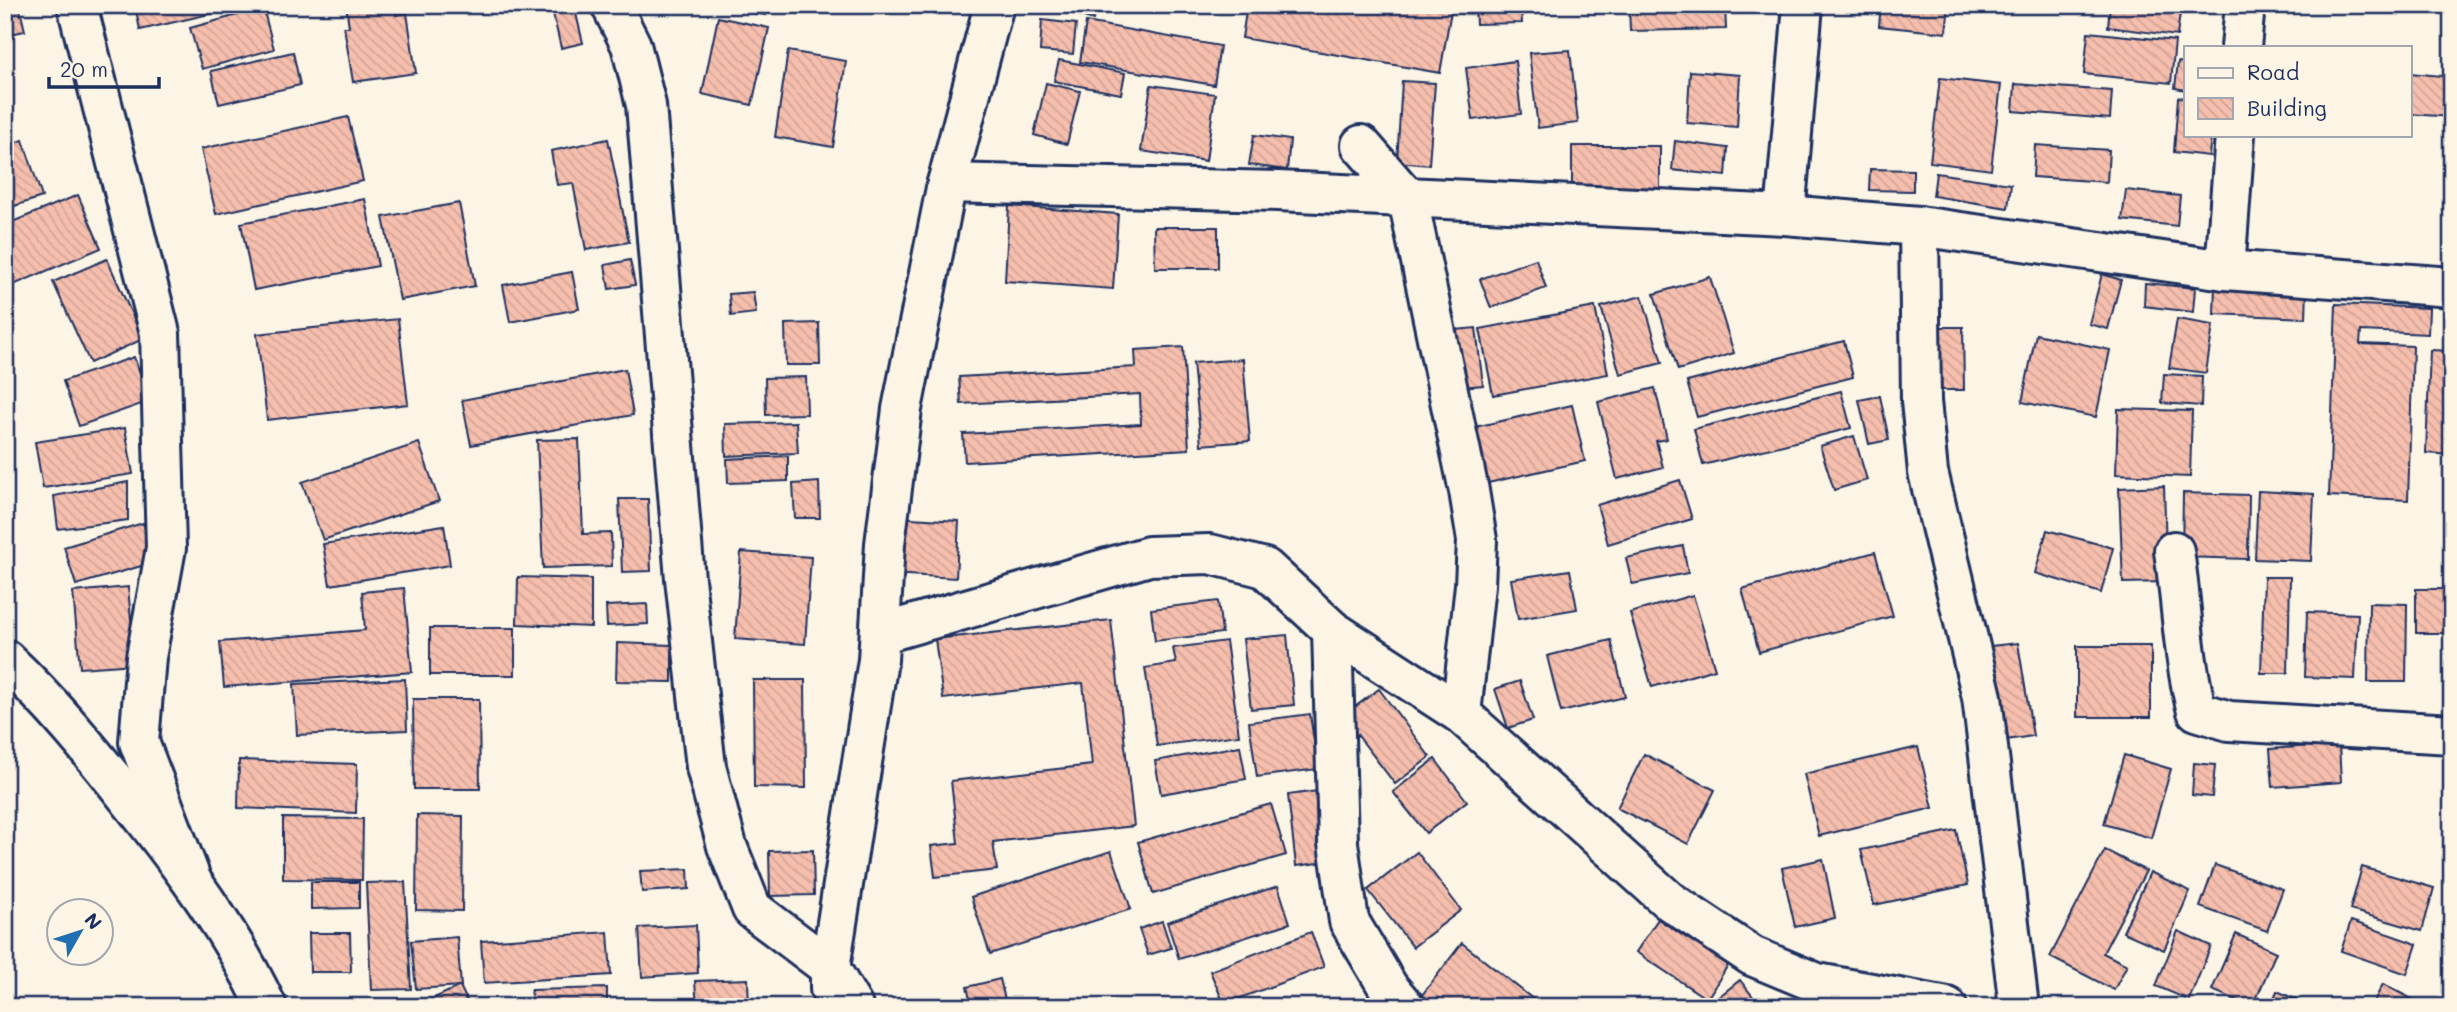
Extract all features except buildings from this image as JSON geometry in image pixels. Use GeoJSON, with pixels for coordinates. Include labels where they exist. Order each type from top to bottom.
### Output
{"type":"FeatureCollection","features":[{"type":"Feature","properties":{"kind":"street"},"geometry":{"type":"LineString","coordinates":[[77,5],[160,333],[166,548],[146,657],[139,742],[191,876]]}},
{"type":"Feature","properties":{"kind":"street"},"geometry":{"type":"LineString","coordinates":[[611,5],[631,45],[646,105],[685,579],[706,767],[727,846],[752,909],[830,968],[853,1007]]}},
{"type":"Feature","properties":{"kind":"street"},"geometry":{"type":"LineString","coordinates":[[831,1007],[830,968],[880,634],[885,544],[902,409],[947,183],[994,5]]}},
{"type":"Feature","properties":{"kind":"street"},"geometry":{"type":"LineString","coordinates":[[1785,215],[1803,5]]}},
{"type":"Feature","properties":{"kind":"street"},"geometry":{"type":"LineString","coordinates":[[2241,46],[2245,5]]}},
{"type":"Feature","properties":{"kind":"street"},"geometry":{"type":"LineString","coordinates":[[2225,270],[2235,136]]}},
{"type":"Feature","properties":{"kind":"street"},"geometry":{"type":"LineString","coordinates":[[1361,145],[1408,199],[1477,540],[1475,585],[1461,715]]}},
{"type":"Feature","properties":{"kind":"street"},"geometry":{"type":"LineString","coordinates":[[947,183],[1279,191],[1785,215],[1919,226],[2225,270],[2452,287]]}},
{"type":"Feature","properties":{"kind":"street"},"geometry":{"type":"LineString","coordinates":[[1919,226],[1921,401],[1928,472],[1982,697],[2019,1007]]}},
{"type":"Feature","properties":{"kind":"street"},"geometry":{"type":"LineString","coordinates":[[2174,551],[2184,614],[2188,676],[2197,711],[2229,721],[2452,734]]}},
{"type":"Feature","properties":{"kind":"street"},"geometry":{"type":"LineString","coordinates":[[880,634],[1149,555],[1210,554],[1265,568],[1332,630],[1461,715],[1668,900],[1752,956],[1817,983],[1947,1007]]}},
{"type":"Feature","properties":{"kind":"street"},"geometry":{"type":"LineString","coordinates":[[1332,630],[1338,843],[1349,921],[1388,987],[1405,1007]]}},
{"type":"Feature","properties":{"kind":"street"},"geometry":{"type":"LineString","coordinates":[[5,659],[70,725],[191,876],[231,940],[267,1007]]}}]}
